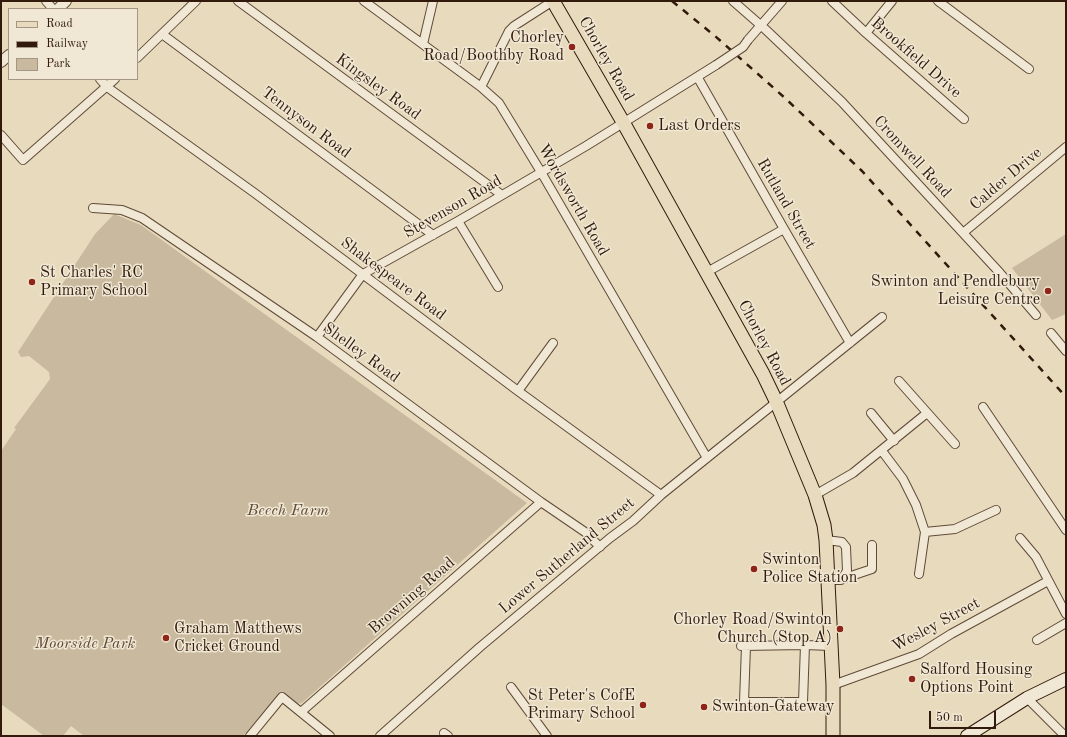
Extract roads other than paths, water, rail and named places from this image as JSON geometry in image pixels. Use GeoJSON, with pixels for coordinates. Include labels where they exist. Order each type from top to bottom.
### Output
{"type":"FeatureCollection","features":[{"type":"Feature","properties":{"kind":"main road","name":"Chorley Road"},"geometry":{"type":"LineString","coordinates":[[553,1],[623,122],[763,374],[776,401],[815,496],[824,525],[835,580],[830,646],[833,685],[833,736]]}},
{"type":"Feature","properties":{"kind":"main road"},"geometry":{"type":"LineString","coordinates":[[967,736],[1027,698],[1066,679]]}},
{"type":"Feature","properties":{"kind":"street"},"geometry":{"type":"LineString","coordinates":[[138,57],[196,1]]}},
{"type":"Feature","properties":{"kind":"street","name":"Kingsley Road"},"geometry":{"type":"LineString","coordinates":[[238,1],[502,195]]}},
{"type":"Feature","properties":{"kind":"street","name":"Wordsworth Road"},"geometry":{"type":"LineString","coordinates":[[364,1],[481,87],[499,103],[541,172],[707,458]]}},
{"type":"Feature","properties":{"kind":"street"},"geometry":{"type":"LineString","coordinates":[[423,44],[433,1]]}},
{"type":"Feature","properties":{"kind":"street"},"geometry":{"type":"LineString","coordinates":[[481,87],[509,31],[514,26],[553,1]]}},
{"type":"Feature","properties":{"kind":"street","name":"Cromwell Road"},"geometry":{"type":"LineString","coordinates":[[733,1],[842,102],[1000,273],[1036,315]]}},
{"type":"Feature","properties":{"kind":"street","name":"Stevenson Road"},"geometry":{"type":"LineString","coordinates":[[317,338],[363,274],[458,222],[698,78],[743,47],[782,1]]}},
{"type":"Feature","properties":{"kind":"street","name":"Brookfield Drive"},"geometry":{"type":"LineString","coordinates":[[832,1],[964,119]]}},
{"type":"Feature","properties":{"kind":"street"},"geometry":{"type":"LineString","coordinates":[[866,33],[892,1]]}},
{"type":"Feature","properties":{"kind":"street"},"geometry":{"type":"LineString","coordinates":[[938,1],[1029,69]]}},
{"type":"Feature","properties":{"kind":"street","name":"Tennyson Road"},"geometry":{"type":"LineString","coordinates":[[162,34],[433,235]]}},
{"type":"Feature","properties":{"kind":"street","name":"Rutland Street"},"geometry":{"type":"LineString","coordinates":[[698,78],[850,343]]}},
{"type":"Feature","properties":{"kind":"street","name":"Shakespeare Road"},"geometry":{"type":"LineString","coordinates":[[101,80],[107,87],[256,194],[518,391],[661,495]]}},
{"type":"Feature","properties":{"kind":"street"},"geometry":{"type":"LineString","coordinates":[[1,135],[23,160],[114,80]]}},
{"type":"Feature","properties":{"kind":"street","name":"Calder Drive"},"geometry":{"type":"LineString","coordinates":[[963,233],[1066,147]]}},
{"type":"Feature","properties":{"kind":"street","name":"Shelley Road"},"geometry":{"type":"LineString","coordinates":[[93,208],[122,210],[142,218],[317,338],[541,502],[585,532],[600,547]]}},
{"type":"Feature","properties":{"kind":"street"},"geometry":{"type":"LineString","coordinates":[[458,222],[498,287]]}},
{"type":"Feature","properties":{"kind":"street"},"geometry":{"type":"LineString","coordinates":[[707,272],[784,229]]}},
{"type":"Feature","properties":{"kind":"street","name":"Lower Sutherland Street"},"geometry":{"type":"LineString","coordinates":[[380,736],[480,647],[633,521],[661,495],[882,317]]}},
{"type":"Feature","properties":{"kind":"street"},"geometry":{"type":"LineString","coordinates":[[1051,333],[1066,351]]}},
{"type":"Feature","properties":{"kind":"street"},"geometry":{"type":"LineString","coordinates":[[518,391],[553,343]]}},
{"type":"Feature","properties":{"kind":"street"},"geometry":{"type":"LineString","coordinates":[[899,381],[956,444]]}},
{"type":"Feature","properties":{"kind":"street"},"geometry":{"type":"LineString","coordinates":[[984,407],[1066,530]]}},
{"type":"Feature","properties":{"kind":"street"},"geometry":{"type":"LineString","coordinates":[[871,413],[894,441]]}},
{"type":"Feature","properties":{"kind":"street"},"geometry":{"type":"LineString","coordinates":[[815,496],[853,473],[927,413]]}},
{"type":"Feature","properties":{"kind":"street"},"geometry":{"type":"LineString","coordinates":[[882,451],[903,479],[916,505],[926,532],[919,574]]}},
{"type":"Feature","properties":{"kind":"street","name":"Browning Road"},"geometry":{"type":"LineString","coordinates":[[301,712],[541,502]]}},
{"type":"Feature","properties":{"kind":"street"},"geometry":{"type":"LineString","coordinates":[[926,532],[955,529],[996,510]]}},
{"type":"Feature","properties":{"kind":"street"},"geometry":{"type":"LineString","coordinates":[[1020,538],[1032,550],[1066,614]]}},
{"type":"Feature","properties":{"kind":"street"},"geometry":{"type":"LineString","coordinates":[[826,540],[842,542],[846,547],[848,571],[835,580]]}},
{"type":"Feature","properties":{"kind":"street"},"geometry":{"type":"LineString","coordinates":[[835,580],[872,569],[872,545]]}},
{"type":"Feature","properties":{"kind":"street","name":"Wesley Street"},"geometry":{"type":"LineString","coordinates":[[833,685],[919,654],[951,634],[1048,581]]}},
{"type":"Feature","properties":{"kind":"street"},"geometry":{"type":"LineString","coordinates":[[1037,640],[1066,623]]}},
{"type":"Feature","properties":{"kind":"street"},"geometry":{"type":"LineString","coordinates":[[805,645],[803,702],[744,702],[743,646],[805,645],[830,646]]}},
{"type":"Feature","properties":{"kind":"street"},"geometry":{"type":"LineString","coordinates":[[511,687],[547,736]]}},
{"type":"Feature","properties":{"kind":"street"},"geometry":{"type":"LineString","coordinates":[[250,736],[282,697],[330,736]]}},
{"type":"Feature","properties":{"kind":"street"},"geometry":{"type":"LineString","coordinates":[[1027,698],[1065,736]]}},
{"type":"Feature","properties":{"kind":"railway"},"geometry":{"type":"LineString","coordinates":[[672,1],[715,36],[785,98],[862,171],[1066,397]]}},
{"type":"Feature","properties":{"kind":"place","name":"Chorley Road/Boothby Road"},"geometry":{"type":"Point","coordinates":[572,47]}},
{"type":"Feature","properties":{"kind":"place","name":"Last Orders"},"geometry":{"type":"Point","coordinates":[650,126]}},
{"type":"Feature","properties":{"kind":"place","name":"St Charles' RC Primary School"},"geometry":{"type":"Point","coordinates":[32,282]}},
{"type":"Feature","properties":{"kind":"place","name":"Swinton and Pendlebury Leisure Centre"},"geometry":{"type":"Point","coordinates":[1048,291]}},
{"type":"Feature","properties":{"kind":"place","name":"Swinton Police Station"},"geometry":{"type":"Point","coordinates":[754,569]}},
{"type":"Feature","properties":{"kind":"place","name":"Chorley Road/Swinton Church (Stop A)"},"geometry":{"type":"Point","coordinates":[840,629]}},
{"type":"Feature","properties":{"kind":"place","name":"Graham Matthews Cricket Ground"},"geometry":{"type":"Point","coordinates":[166,638]}},
{"type":"Feature","properties":{"kind":"place","name":"Salford Housing Options Point"},"geometry":{"type":"Point","coordinates":[912,679]}},
{"type":"Feature","properties":{"kind":"place","name":"St Peter's CofE Primary School"},"geometry":{"type":"Point","coordinates":[643,705]}},
{"type":"Feature","properties":{"kind":"place","name":"Swinton Gateway"},"geometry":{"type":"Point","coordinates":[704,707]}},
{"type":"Feature","properties":{"kind":"park label","name":"Beech Farm"},"geometry":{"type":"Point","coordinates":[288,511]}},
{"type":"Feature","properties":{"kind":"park label","name":"Moorside Park"},"geometry":{"type":"Point","coordinates":[85,644]}}]}
